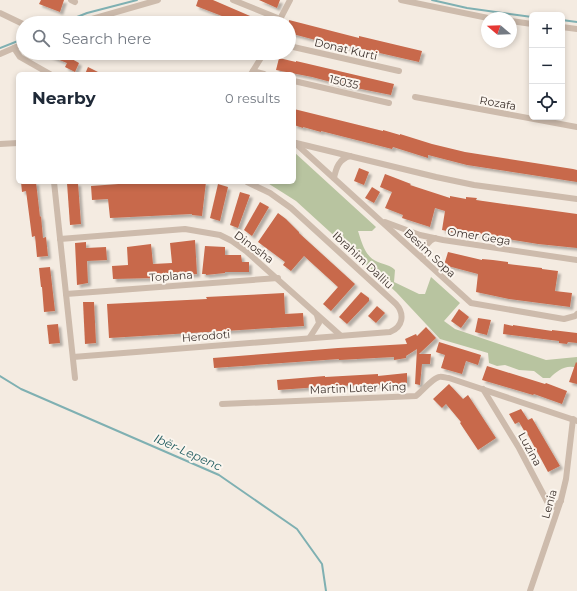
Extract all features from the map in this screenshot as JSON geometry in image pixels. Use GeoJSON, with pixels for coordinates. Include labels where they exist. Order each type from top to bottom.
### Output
{"type":"FeatureCollection","features":[{"type":"Feature","properties":{"kind":"street"},"geometry":{"type":"LineString","coordinates":[[102,16],[158,0]]}},
{"type":"Feature","properties":{"kind":"street"},"geometry":{"type":"LineString","coordinates":[[233,0],[268,16]]}},
{"type":"Feature","properties":{"kind":"street"},"geometry":{"type":"LineString","coordinates":[[282,16],[290,0]]}},
{"type":"Feature","properties":{"kind":"street"},"geometry":{"type":"LineString","coordinates":[[401,0],[481,17]]}},
{"type":"Feature","properties":{"kind":"street"},"geometry":{"type":"LineString","coordinates":[[0,13],[16,21]]}},
{"type":"Feature","properties":{"kind":"street"},"geometry":{"type":"LineString","coordinates":[[517,22],[529,24]]}},
{"type":"Feature","properties":{"kind":"street"},"geometry":{"type":"LineString","coordinates":[[565,27],[577,29]]}},
{"type":"Feature","properties":{"kind":"street"},"geometry":{"type":"LineString","coordinates":[[0,54],[14,48],[16,51]]}},
{"type":"Feature","properties":{"kind":"street","name":"Donat Kurti"},"geometry":{"type":"LineString","coordinates":[[296,48],[399,71]]}},
{"type":"Feature","properties":{"kind":"street"},"geometry":{"type":"LineString","coordinates":[[25,60],[46,72]]}},
{"type":"Feature","properties":{"kind":"street"},"geometry":{"type":"LineString","coordinates":[[253,72],[260,60]]}},
{"type":"Feature","properties":{"kind":"street","name":"15035"},"geometry":{"type":"LineString","coordinates":[[296,81],[389,103]]}},
{"type":"Feature","properties":{"kind":"street","name":"Rozafa"},"geometry":{"type":"LineString","coordinates":[[416,98],[577,127]]}},
{"type":"Feature","properties":{"kind":"street","name":"Besim Sopa"},"geometry":{"type":"LineString","coordinates":[[296,142],[436,178],[577,199]]}},
{"type":"Feature","properties":{"kind":"street"},"geometry":{"type":"LineString","coordinates":[[0,144],[16,143]]}},
{"type":"Feature","properties":{"kind":"street","name":"Besim Sopa"},"geometry":{"type":"LineString","coordinates":[[296,144],[471,304],[564,319],[577,314]]}},
{"type":"Feature","properties":{"kind":"street"},"geometry":{"type":"LineString","coordinates":[[334,178],[338,166],[345,157],[350,156]]}},
{"type":"Feature","properties":{"kind":"street"},"geometry":{"type":"LineString","coordinates":[[54,184],[75,378]]}},
{"type":"Feature","properties":{"kind":"street","name":"Ibrahim Dalliu"},"geometry":{"type":"LineString","coordinates":[[251,184],[270,193],[291,208],[396,304],[401,312],[401,324],[395,330],[390,332],[340,335]]}},
{"type":"Feature","properties":{"kind":"street","name":"Omer Gega"},"geometry":{"type":"LineString","coordinates":[[381,221],[420,235],[435,238],[577,260]]}},
{"type":"Feature","properties":{"kind":"street","name":"Dinosha"},"geometry":{"type":"LineString","coordinates":[[60,239],[185,229],[220,235],[246,251],[340,335]]}},
{"type":"Feature","properties":{"kind":"street"},"geometry":{"type":"LineString","coordinates":[[422,259],[426,244],[435,238]]}},
{"type":"Feature","properties":{"kind":"street","name":"Toplana"},"geometry":{"type":"LineString","coordinates":[[66,294],[278,278]]}},
{"type":"Feature","properties":{"kind":"street"},"geometry":{"type":"LineString","coordinates":[[310,338],[319,323],[319,318],[316,313]]}},
{"type":"Feature","properties":{"kind":"street","name":"Herodoti"},"geometry":{"type":"LineString","coordinates":[[73,357],[340,335]]}},
{"type":"Feature","properties":{"kind":"street","name":"Martin Luter King"},"geometry":{"type":"LineString","coordinates":[[222,404],[416,396],[434,379],[440,377],[449,378],[575,420]]}},
{"type":"Feature","properties":{"kind":"street","name":"Luzina"},"geometry":{"type":"LineString","coordinates":[[483,389],[519,448],[550,507],[554,507],[561,500]]}},
{"type":"Feature","properties":{"kind":"street","name":"Lenia"},"geometry":{"type":"LineString","coordinates":[[530,591],[561,500],[566,479],[575,420]]}},
{"type":"Feature","properties":{"kind":"green space"},"geometry":{"type":"Polygon","coordinates":[[[296,154],[376,227],[372,231],[358,231],[370,257],[395,270],[394,282],[419,294],[425,294],[431,277],[460,303],[444,321],[455,329],[546,360],[577,357],[577,368],[565,368],[550,378],[543,378],[534,371],[519,370],[505,365],[497,366],[489,363],[488,353],[440,339],[396,292],[296,201],[269,184],[296,184],[296,154]]]}},
{"type":"Feature","properties":{"kind":"building"},"geometry":{"type":"Polygon","coordinates":[[[41,0],[64,0],[60,12],[39,4],[41,0]]]}},
{"type":"Feature","properties":{"kind":"building"},"geometry":{"type":"Polygon","coordinates":[[[198,0],[213,0],[250,16],[222,16],[196,6],[198,0]]]}},
{"type":"Feature","properties":{"kind":"building"},"geometry":{"type":"Polygon","coordinates":[[[259,0],[280,0],[277,8],[259,0]]]}},
{"type":"Feature","properties":{"kind":"building"},"geometry":{"type":"Polygon","coordinates":[[[296,22],[359,38],[359,36],[422,51],[419,62],[349,46],[349,48],[296,35],[296,22]]]}},
{"type":"Feature","properties":{"kind":"building"},"geometry":{"type":"Polygon","coordinates":[[[60,60],[74,60],[79,63],[75,72],[65,67],[67,63],[60,60]]]}},
{"type":"Feature","properties":{"kind":"building"},"geometry":{"type":"Polygon","coordinates":[[[278,60],[296,61],[394,84],[391,95],[346,86],[296,74],[296,72],[276,70],[278,60]]]}},
{"type":"Feature","properties":{"kind":"building"},"geometry":{"type":"Polygon","coordinates":[[[88,67],[98,72],[86,72],[88,67]]]}},
{"type":"Feature","properties":{"kind":"building"},"geometry":{"type":"Polygon","coordinates":[[[296,109],[400,134],[465,152],[577,170],[577,182],[467,165],[428,155],[428,158],[393,147],[392,149],[321,131],[296,126],[296,109]]]}},
{"type":"Feature","properties":{"kind":"building"},"geometry":{"type":"Polygon","coordinates":[[[359,168],[369,172],[364,185],[354,181],[359,168]]]}},
{"type":"Feature","properties":{"kind":"building"},"geometry":{"type":"Polygon","coordinates":[[[385,174],[411,184],[410,185],[450,198],[450,196],[466,199],[466,197],[477,198],[476,200],[577,214],[577,248],[538,244],[453,230],[452,232],[442,230],[445,211],[435,208],[430,227],[402,218],[403,215],[385,208],[392,192],[380,187],[385,174]]]}},
{"type":"Feature","properties":{"kind":"building"},"geometry":{"type":"Polygon","coordinates":[[[21,184],[36,184],[43,238],[46,237],[48,256],[37,257],[35,236],[32,237],[26,191],[22,192],[21,184]]]}},
{"type":"Feature","properties":{"kind":"building"},"geometry":{"type":"Polygon","coordinates":[[[67,184],[78,184],[81,224],[70,225],[67,184]]]}},
{"type":"Feature","properties":{"kind":"building"},"geometry":{"type":"Polygon","coordinates":[[[118,184],[206,184],[202,216],[192,214],[110,218],[108,199],[92,200],[91,186],[118,184]]]}},
{"type":"Feature","properties":{"kind":"building"},"geometry":{"type":"Polygon","coordinates":[[[218,184],[228,187],[220,221],[210,218],[218,184]]]}},
{"type":"Feature","properties":{"kind":"building"},"geometry":{"type":"Polygon","coordinates":[[[372,187],[380,192],[374,203],[365,198],[372,187]]]}},
{"type":"Feature","properties":{"kind":"building"},"geometry":{"type":"Polygon","coordinates":[[[240,192],[250,195],[238,228],[230,225],[240,192]]]}},
{"type":"Feature","properties":{"kind":"building"},"geometry":{"type":"Polygon","coordinates":[[[260,202],[269,207],[252,236],[244,230],[260,202]]]}},
{"type":"Feature","properties":{"kind":"building"},"geometry":{"type":"Polygon","coordinates":[[[278,213],[355,284],[331,311],[323,304],[338,287],[304,256],[291,271],[283,265],[285,262],[258,242],[278,213]]]}},
{"type":"Feature","properties":{"kind":"building"},"geometry":{"type":"Polygon","coordinates":[[[195,240],[197,274],[154,277],[155,278],[113,279],[112,266],[128,265],[127,247],[151,244],[153,264],[172,263],[170,243],[195,240]]]}},
{"type":"Feature","properties":{"kind":"building"},"geometry":{"type":"Polygon","coordinates":[[[86,242],[86,248],[106,247],[107,260],[87,261],[88,283],[77,285],[75,243],[86,242]]]}},
{"type":"Feature","properties":{"kind":"building"},"geometry":{"type":"Polygon","coordinates":[[[205,246],[225,247],[225,255],[241,255],[242,262],[249,262],[249,272],[202,274],[205,246]]]}},
{"type":"Feature","properties":{"kind":"building"},"geometry":{"type":"Polygon","coordinates":[[[448,252],[482,260],[508,262],[508,264],[558,271],[555,291],[572,293],[570,307],[509,299],[476,292],[478,274],[444,265],[448,252]]]}},
{"type":"Feature","properties":{"kind":"building"},"geometry":{"type":"Polygon","coordinates":[[[50,267],[55,311],[44,312],[39,268],[50,267]]]}},
{"type":"Feature","properties":{"kind":"building"},"geometry":{"type":"Polygon","coordinates":[[[361,292],[369,298],[369,301],[347,324],[339,317],[361,292]]]}},
{"type":"Feature","properties":{"kind":"building"},"geometry":{"type":"Polygon","coordinates":[[[284,293],[285,314],[303,313],[304,326],[109,338],[107,304],[207,299],[206,297],[284,293]]]}},
{"type":"Feature","properties":{"kind":"building"},"geometry":{"type":"Polygon","coordinates":[[[83,302],[94,302],[96,343],[85,344],[83,302]]]}},
{"type":"Feature","properties":{"kind":"building"},"geometry":{"type":"Polygon","coordinates":[[[377,306],[385,313],[376,323],[368,316],[377,306]]]}},
{"type":"Feature","properties":{"kind":"building"},"geometry":{"type":"Polygon","coordinates":[[[459,309],[469,317],[461,328],[451,321],[459,309]]]}},
{"type":"Feature","properties":{"kind":"building"},"geometry":{"type":"Polygon","coordinates":[[[478,318],[491,320],[487,335],[475,332],[478,318]]]}},
{"type":"Feature","properties":{"kind":"building"},"geometry":{"type":"Polygon","coordinates":[[[58,324],[60,343],[49,344],[47,325],[58,324]]]}},
{"type":"Feature","properties":{"kind":"building"},"geometry":{"type":"Polygon","coordinates":[[[504,324],[577,333],[577,343],[568,342],[567,344],[559,343],[559,341],[503,334],[504,324]]]}},
{"type":"Feature","properties":{"kind":"building"},"geometry":{"type":"Polygon","coordinates":[[[426,327],[436,338],[419,354],[431,354],[430,364],[422,364],[420,385],[415,384],[417,349],[406,356],[406,358],[394,360],[394,357],[339,359],[214,368],[213,358],[407,344],[405,339],[416,334],[417,336],[426,327]]]}},
{"type":"Feature","properties":{"kind":"building"},"geometry":{"type":"Polygon","coordinates":[[[439,342],[481,355],[478,365],[466,361],[462,374],[441,368],[445,355],[436,352],[439,342]]]}},
{"type":"Feature","properties":{"kind":"building"},"geometry":{"type":"Polygon","coordinates":[[[576,362],[577,363],[577,384],[569,382],[576,362]]]}},
{"type":"Feature","properties":{"kind":"building"},"geometry":{"type":"Polygon","coordinates":[[[487,366],[545,384],[546,383],[567,391],[562,404],[534,394],[533,395],[482,380],[487,366]]]}},
{"type":"Feature","properties":{"kind":"building"},"geometry":{"type":"Polygon","coordinates":[[[407,373],[407,384],[333,386],[278,390],[277,380],[325,376],[378,374],[378,376],[407,373]]]}},
{"type":"Feature","properties":{"kind":"building"},"geometry":{"type":"Polygon","coordinates":[[[449,384],[463,399],[468,395],[496,438],[478,450],[460,423],[461,422],[446,404],[442,408],[433,399],[449,384]]]}},
{"type":"Feature","properties":{"kind":"building"},"geometry":{"type":"Polygon","coordinates":[[[521,409],[528,420],[532,418],[560,466],[548,472],[527,433],[526,434],[519,422],[515,424],[509,414],[521,409]]]}},
{"type":"Feature","properties":{"kind":"waterway","name":"Ibër-Lepenc"},"geometry":{"type":"LineString","coordinates":[[80,16],[137,0]]}},
{"type":"Feature","properties":{"kind":"waterway","name":"Ibër-Lepenc"},"geometry":{"type":"LineString","coordinates":[[432,0],[467,8],[529,17]]}},
{"type":"Feature","properties":{"kind":"waterway","name":"Ibër-Lepenc"},"geometry":{"type":"LineString","coordinates":[[565,20],[577,22]]}},
{"type":"Feature","properties":{"kind":"waterway","name":"Ibër-Lepenc"},"geometry":{"type":"LineString","coordinates":[[0,48],[16,42]]}},
{"type":"Feature","properties":{"kind":"waterway","name":"Ibër-Lepenc"},"geometry":{"type":"LineString","coordinates":[[0,376],[21,389],[219,475],[297,529],[322,564],[326,591]]}}]}
